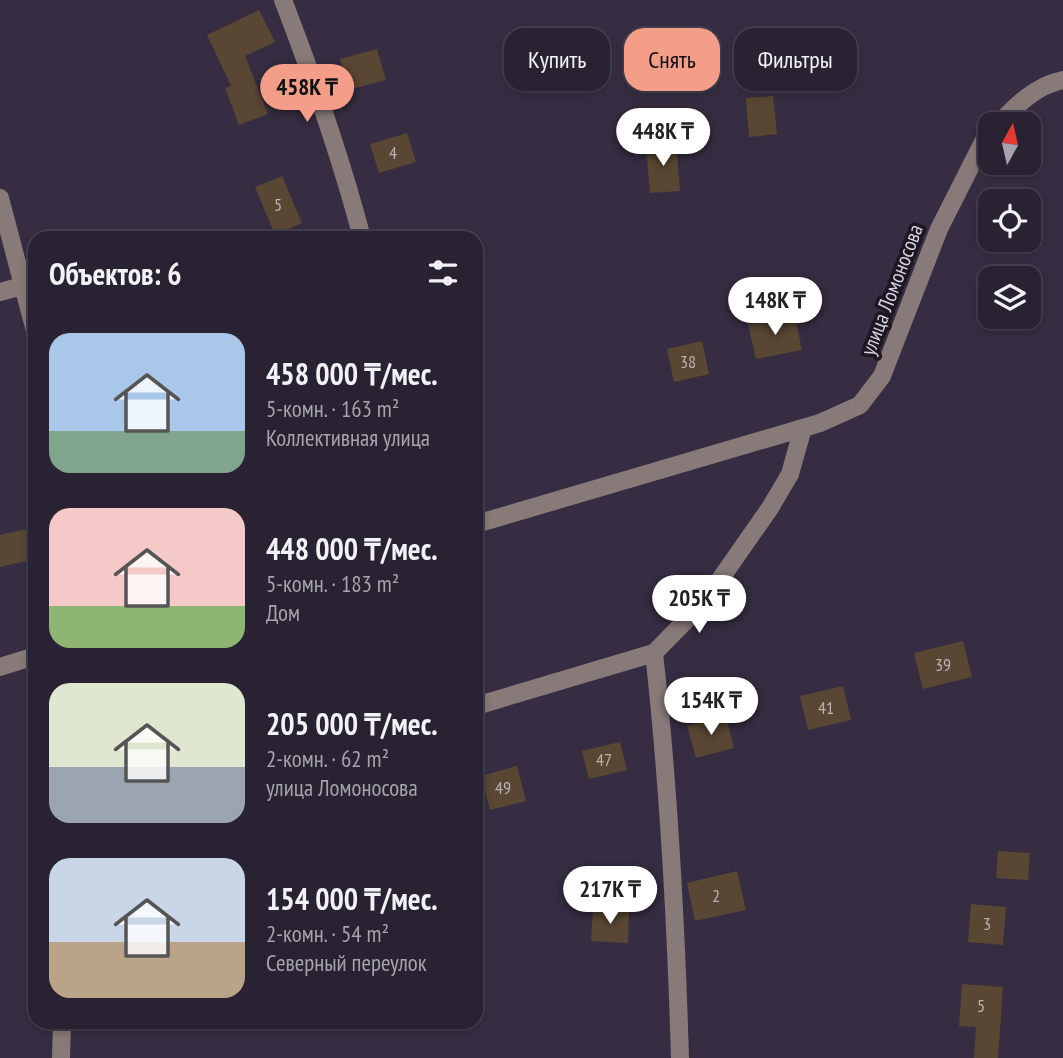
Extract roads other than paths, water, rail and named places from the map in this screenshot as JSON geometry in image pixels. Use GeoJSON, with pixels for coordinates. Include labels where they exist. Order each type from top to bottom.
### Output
{"type":"FeatureCollection","features":[{"type":"Feature","properties":{"kind":"street"},"geometry":{"type":"LineString","coordinates":[[283,0],[326,118],[360,231]]}},
{"type":"Feature","properties":{"kind":"street"},"geometry":{"type":"LineString","coordinates":[[1010,112],[1050,82],[1063,80]]}},
{"type":"Feature","properties":{"kind":"street","name":"улица Ломоносова"},"geometry":{"type":"LineString","coordinates":[[483,522],[803,428],[860,405],[883,376],[939,229],[978,154]]}},
{"type":"Feature","properties":{"kind":"street"},"geometry":{"type":"LineString","coordinates":[[0,198],[28,307]]}},
{"type":"Feature","properties":{"kind":"street"},"geometry":{"type":"LineString","coordinates":[[0,292],[22,286]]}},
{"type":"Feature","properties":{"kind":"street"},"geometry":{"type":"LineString","coordinates":[[483,704],[654,653],[705,601],[770,508],[790,474],[803,428]]}},
{"type":"Feature","properties":{"kind":"street"},"geometry":{"type":"LineString","coordinates":[[654,653],[662,725],[675,917],[680,1058]]}},
{"type":"Feature","properties":{"kind":"street"},"geometry":{"type":"LineString","coordinates":[[0,667],[28,658]]}},
{"type":"Feature","properties":{"kind":"street"},"geometry":{"type":"LineString","coordinates":[[61,1058],[62,1029]]}}]}
